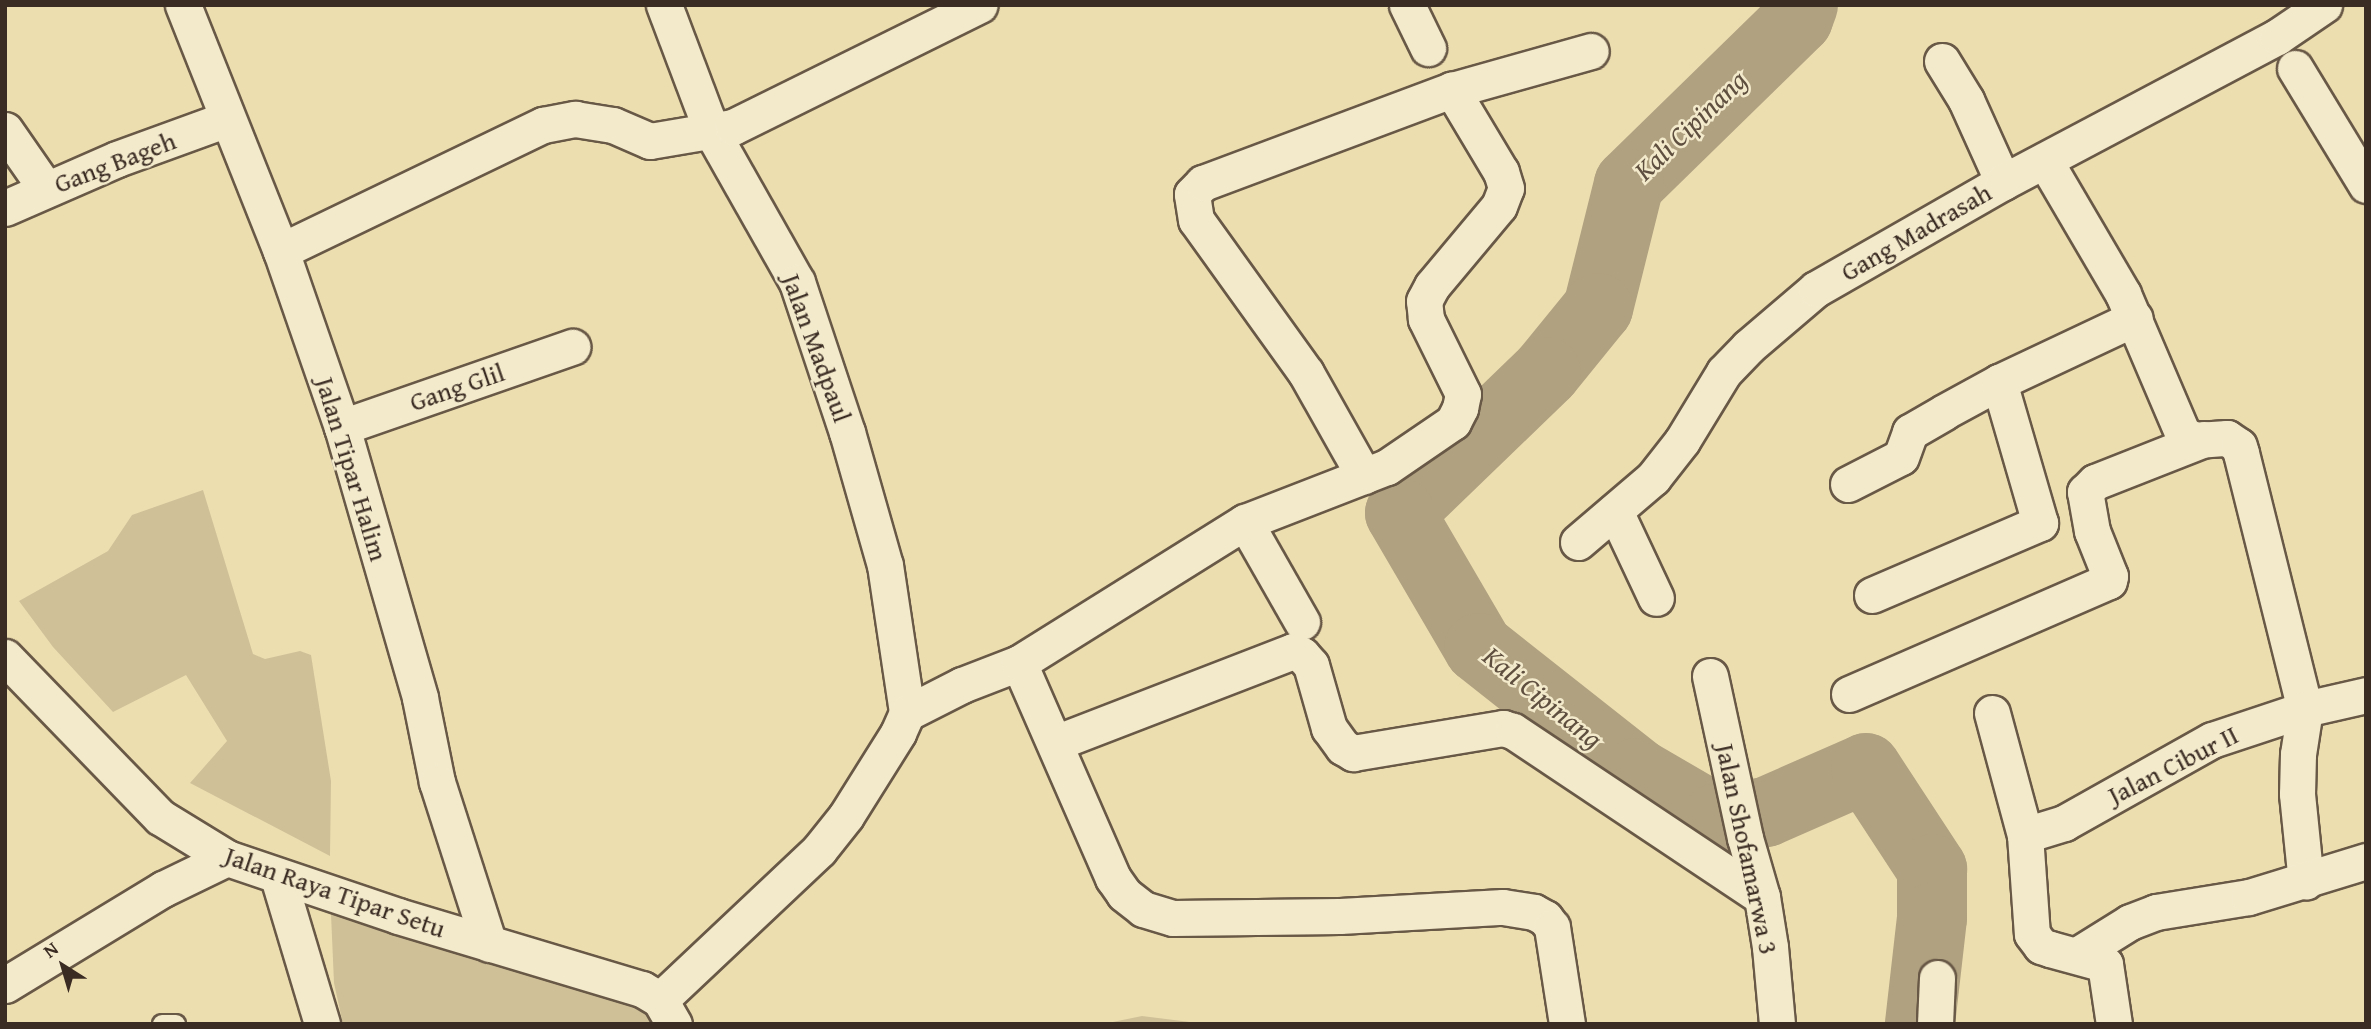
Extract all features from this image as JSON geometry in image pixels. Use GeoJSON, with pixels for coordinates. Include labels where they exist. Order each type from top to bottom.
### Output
{"type":"FeatureCollection","features":[{"type":"Feature","properties":{"kind":"street","name":"Jalan Tipar Halim"},"geometry":{"type":"LineString","coordinates":[[183,5],[281,251],[342,427],[420,698],[437,782],[489,944]]}},
{"type":"Feature","properties":{"kind":"street","name":"Jalan Madpaul"},"geometry":{"type":"LineString","coordinates":[[664,5],[712,132],[797,282],[847,432],[885,565],[907,713]]}},
{"type":"Feature","properties":{"kind":"street"},"geometry":{"type":"LineString","coordinates":[[281,251],[543,125],[575,120],[613,125],[650,141],[733,127],[980,5]]}},
{"type":"Feature","properties":{"kind":"street"},"geometry":{"type":"LineString","coordinates":[[1407,5],[1428,48]]}},
{"type":"Feature","properties":{"kind":"street","name":"Gang Madrasah"},"geometry":{"type":"LineString","coordinates":[[1578,542],[1653,478],[1682,442],[1724,372],[1748,347],[1816,289],[2003,182],[2277,37],[2323,5]]}},
{"type":"Feature","properties":{"kind":"street"},"geometry":{"type":"LineString","coordinates":[[1364,476],[1306,373],[1196,220],[1192,194],[1203,183],[1452,90],[1591,51]]}},
{"type":"Feature","properties":{"kind":"street"},"geometry":{"type":"LineString","coordinates":[[1942,61],[1966,100],[2003,182]]}},
{"type":"Feature","properties":{"kind":"street"},"geometry":{"type":"LineString","coordinates":[[2295,68],[2366,185]]}},
{"type":"Feature","properties":{"kind":"street"},"geometry":{"type":"LineString","coordinates":[[667,1012],[819,849],[846,816],[898,733],[907,713],[962,685],[1020,663],[1245,522],[1387,467],[1452,422],[1460,408],[1463,394],[1426,319],[1424,301],[1432,286],[1499,206],[1506,188],[1501,172],[1452,90]]}},
{"type":"Feature","properties":{"kind":"street","name":"Gang Bageh"},"geometry":{"type":"LineString","coordinates":[[5,208],[46,189],[228,119]]}},
{"type":"Feature","properties":{"kind":"street"},"geometry":{"type":"LineString","coordinates":[[5,130],[46,189]]}},
{"type":"Feature","properties":{"kind":"street"},"geometry":{"type":"LineString","coordinates":[[2045,161],[2135,318],[2178,427],[2190,439],[2227,438],[2239,446],[2305,709],[2298,754],[2297,794],[2306,881]]}},
{"type":"Feature","properties":{"kind":"street"},"geometry":{"type":"LineString","coordinates":[[1848,484],[1901,457],[1910,432],[1999,382],[2135,318]]}},
{"type":"Feature","properties":{"kind":"street","name":"Gang Glil"},"geometry":{"type":"LineString","coordinates":[[342,427],[572,347]]}},
{"type":"Feature","properties":{"kind":"street"},"geometry":{"type":"LineString","coordinates":[[1872,595],[2040,523],[1999,382]]}},
{"type":"Feature","properties":{"kind":"street"},"geometry":{"type":"LineString","coordinates":[[1849,694],[2109,581],[2110,576],[2092,531],[2085,492],[2095,482],[2204,439]]}},
{"type":"Feature","properties":{"kind":"street"},"geometry":{"type":"LineString","coordinates":[[1615,511],[1656,598]]}},
{"type":"Feature","properties":{"kind":"street"},"geometry":{"type":"LineString","coordinates":[[1245,522],[1302,622]]}},
{"type":"Feature","properties":{"kind":"street"},"geometry":{"type":"LineString","coordinates":[[1055,743],[1293,651],[1302,655],[1311,665],[1329,728],[1343,747],[1353,753],[1503,728],[1513,730],[1762,897]]}},
{"type":"Feature","properties":{"kind":"street","name":"Jalan Raya Tipar Setu"},"geometry":{"type":"LineString","coordinates":[[5,657],[160,817],[227,858],[278,877],[489,944],[642,989],[667,1012]]}},
{"type":"Feature","properties":{"kind":"street"},"geometry":{"type":"LineString","coordinates":[[1020,663],[1113,878],[1124,894],[1143,909],[1172,918],[1340,916],[1503,907],[1534,912],[1552,927],[1567,1024]]}},
{"type":"Feature","properties":{"kind":"street","name":"Jalan Shofamarwa 3"},"geometry":{"type":"LineString","coordinates":[[1710,676],[1745,838],[1762,897],[1777,1024]]}},
{"type":"Feature","properties":{"kind":"street","name":"Jalan Cibur II"},"geometry":{"type":"LineString","coordinates":[[2025,835],[2064,823],[2212,740],[2305,709],[2366,695]]}},
{"type":"Feature","properties":{"kind":"street"},"geometry":{"type":"LineString","coordinates":[[1992,713],[2025,835],[2032,934],[2041,946],[2105,964],[2114,1024]]}},
{"type":"Feature","properties":{"kind":"street"},"geometry":{"type":"LineString","coordinates":[[5,985],[163,889],[227,858]]}},
{"type":"Feature","properties":{"kind":"street"},"geometry":{"type":"LineString","coordinates":[[2077,955],[2130,922],[2156,912],[2249,897],[2366,862]]}},
{"type":"Feature","properties":{"kind":"street"},"geometry":{"type":"LineString","coordinates":[[278,877],[320,1023]]}},
{"type":"Feature","properties":{"kind":"street"},"geometry":{"type":"LineString","coordinates":[[1935,1024],[1937,978]]}},
{"type":"Feature","properties":{"kind":"lane"},"geometry":{"type":"LineString","coordinates":[[162,1024],[176,1024]]}},
{"type":"Feature","properties":{"kind":"shaded area"},"geometry":{"type":"Polygon","coordinates":[[[203,490],[253,654],[265,659],[300,651],[311,655],[331,781],[330,856],[190,783],[227,741],[186,675],[113,712],[53,647],[19,601],[108,551],[132,515],[203,490]]]}},
{"type":"Feature","properties":{"kind":"shaded area"},"geometry":{"type":"Polygon","coordinates":[[[330,891],[598,974],[664,1024],[343,1024],[334,983],[330,891]]]}},
{"type":"Feature","properties":{"kind":"shaded area"},"geometry":{"type":"Polygon","coordinates":[[[1142,1016],[1206,1024],[1103,1024],[1142,1016]]]}},
{"type":"Feature","properties":{"kind":"waterway","name":"Kali Cipinang"},"geometry":{"type":"LineString","coordinates":[[1803,5],[1798,19],[1629,184],[1598,308],[1546,372],[1400,513],[1479,648],[1637,773],[1716,819],[1766,812],[1866,768],[1932,869],[1932,918],[1920,1024]]}}]}
